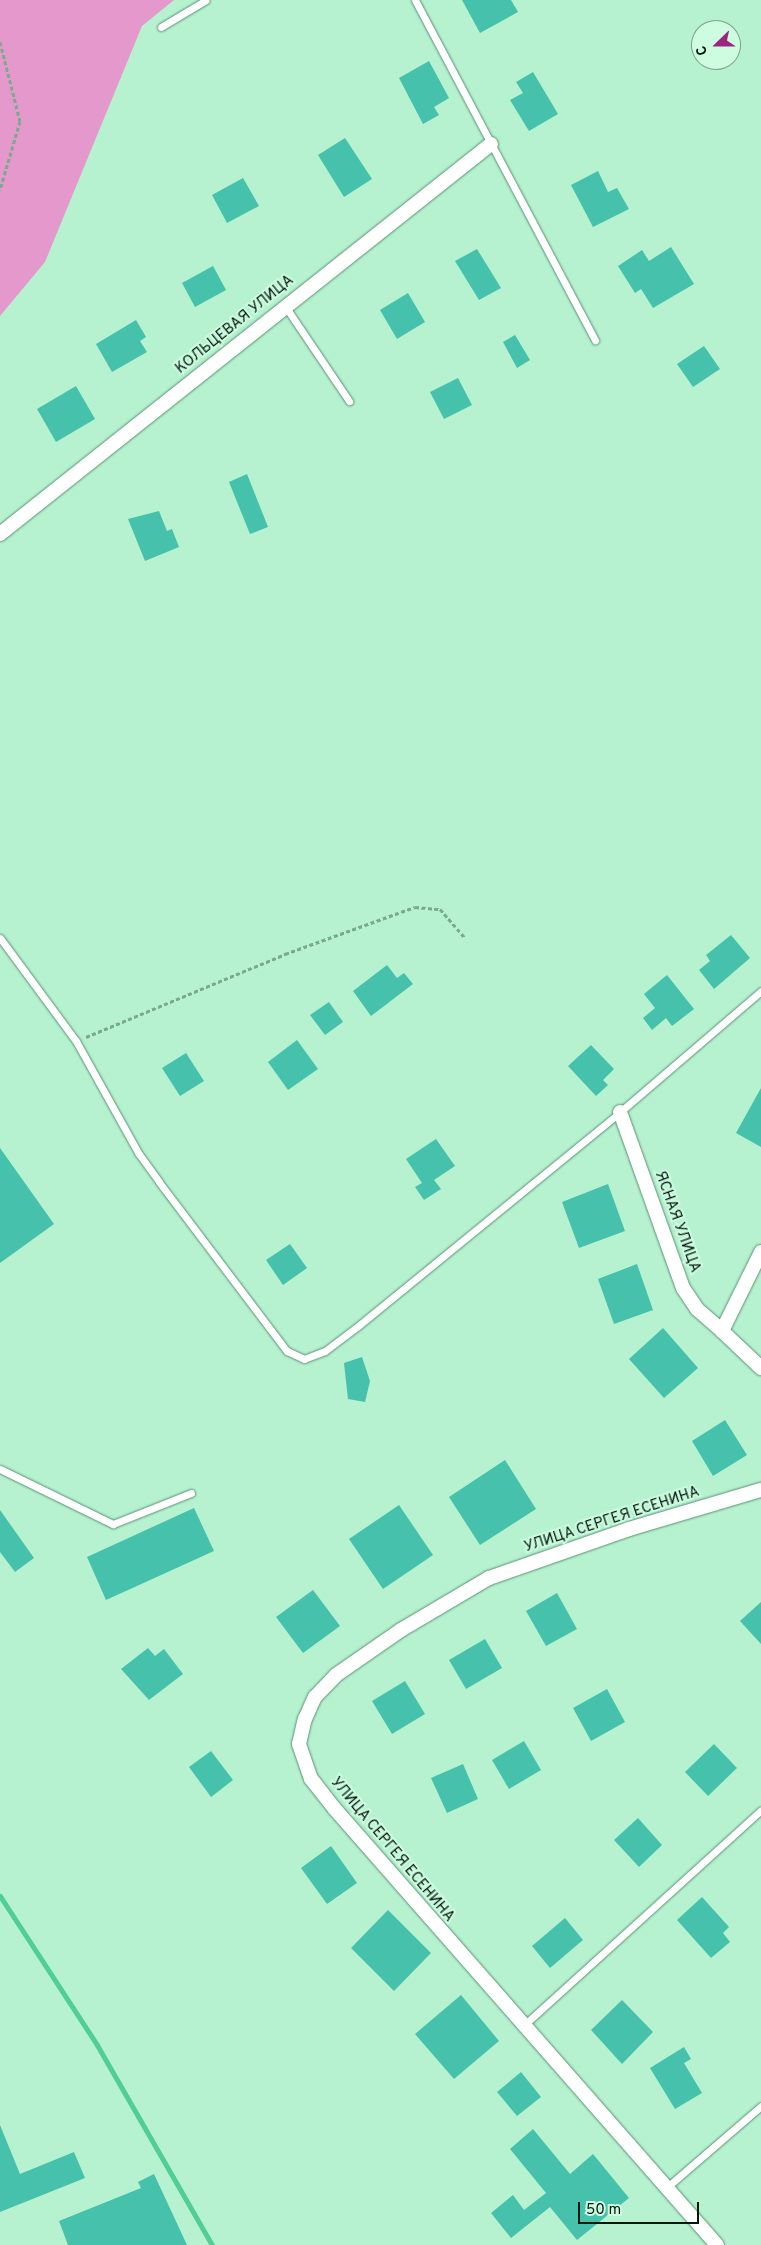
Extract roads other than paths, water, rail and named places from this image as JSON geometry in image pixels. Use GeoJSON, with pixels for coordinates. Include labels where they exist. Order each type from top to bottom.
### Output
{"type":"FeatureCollection","features":[{"type":"Feature","properties":{"kind":"street","name":"КОЛЬЦЕВАЯ УЛИЦА"},"geometry":{"type":"LineString","coordinates":[[0,534],[285,306],[492,144]]}},
{"type":"Feature","properties":{"kind":"street","name":"ЯСНАЯ УЛИЦА"},"geometry":{"type":"LineString","coordinates":[[620,1112],[683,1288],[696,1309],[761,1368]]}},
{"type":"Feature","properties":{"kind":"street"},"geometry":{"type":"LineString","coordinates":[[722,1331],[761,1252]]}},
{"type":"Feature","properties":{"kind":"street","name":"УЛИЦА СЕРГЕЯ ЕСЕНИНА"},"geometry":{"type":"LineString","coordinates":[[717,2245],[523,2026],[311,1779],[299,1744],[305,1719],[315,1697],[336,1674],[401,1630],[489,1578],[629,1529],[761,1490]]}},
{"type":"Feature","properties":{"kind":"lane"},"geometry":{"type":"LineString","coordinates":[[161,27],[206,0]]}},
{"type":"Feature","properties":{"kind":"lane"},"geometry":{"type":"LineString","coordinates":[[415,0],[595,340]]}},
{"type":"Feature","properties":{"kind":"lane"},"geometry":{"type":"LineString","coordinates":[[285,306],[349,401]]}},
{"type":"Feature","properties":{"kind":"lane"},"geometry":{"type":"LineString","coordinates":[[0,938],[76,1041],[139,1154],[159,1182],[287,1351],[304,1359],[325,1351],[358,1326],[620,1112],[761,991]]}},
{"type":"Feature","properties":{"kind":"lane"},"geometry":{"type":"LineString","coordinates":[[0,1469],[113,1524],[191,1493]]}},
{"type":"Feature","properties":{"kind":"lane"},"geometry":{"type":"LineString","coordinates":[[523,2026],[761,1810]]}},
{"type":"Feature","properties":{"kind":"lane"},"geometry":{"type":"LineString","coordinates":[[666,2188],[761,2106]]}},
{"type":"Feature","properties":{"kind":"waterway"},"geometry":{"type":"LineString","coordinates":[[0,1896],[97,2045],[212,2245]]}}]}
